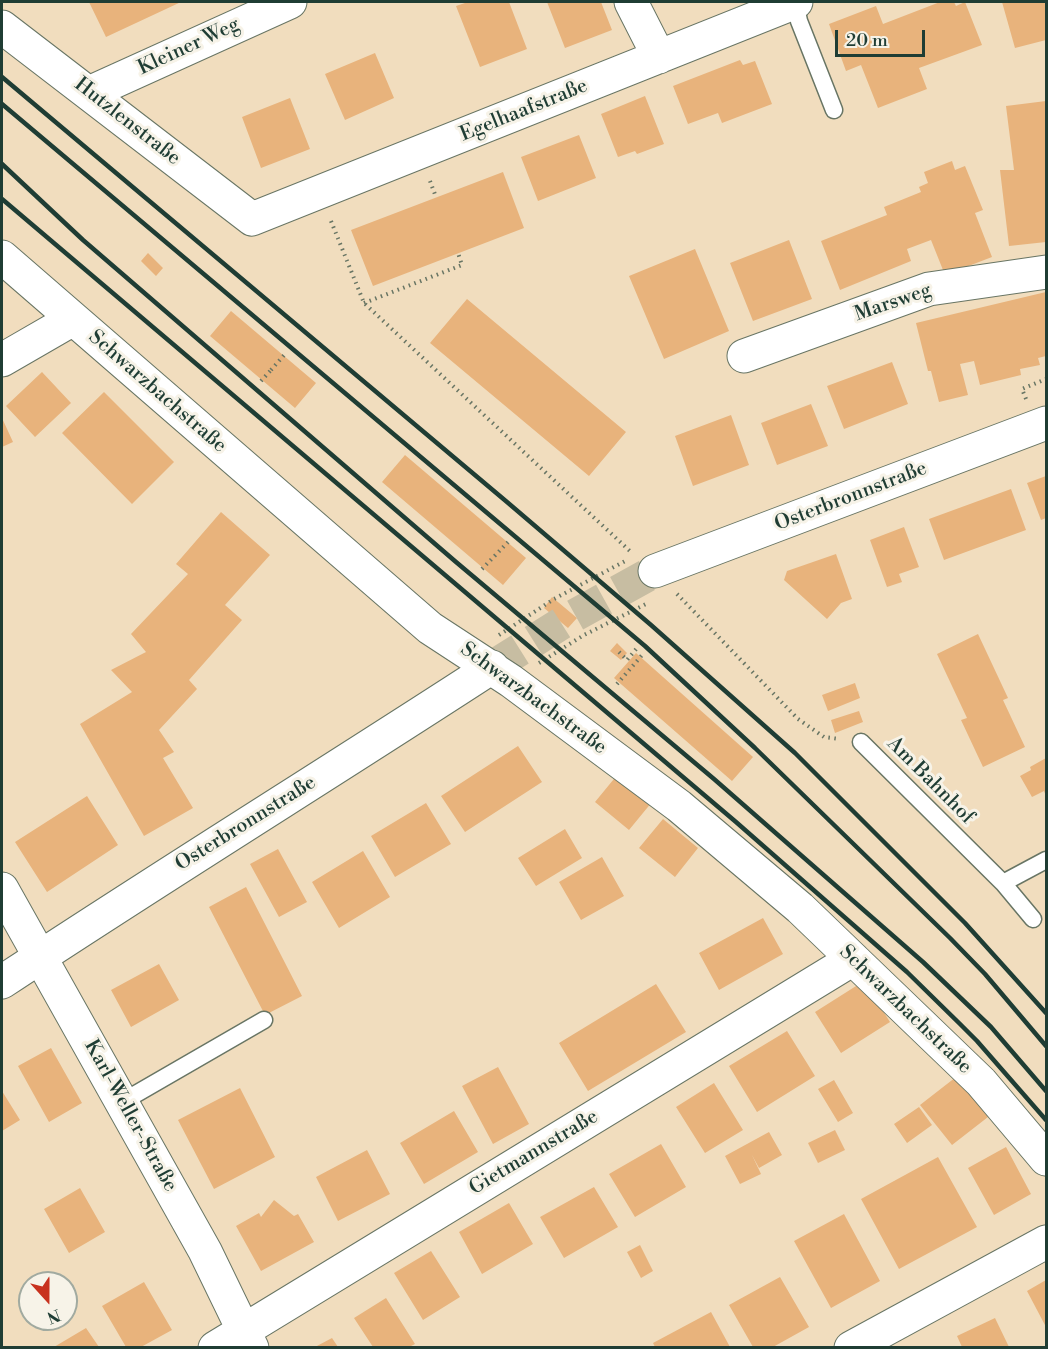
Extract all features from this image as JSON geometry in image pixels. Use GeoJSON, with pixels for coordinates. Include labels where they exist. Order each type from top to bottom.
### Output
{"type":"FeatureCollection","features":[{"type":"Feature","properties":{"kind":"street","name":"Kleiner Weg"},"geometry":{"type":"LineString","coordinates":[[89,93],[290,2]]}},
{"type":"Feature","properties":{"kind":"street"},"geometry":{"type":"LineString","coordinates":[[631,2],[659,57]]}},
{"type":"Feature","properties":{"kind":"street","name":"Egelhaafstraße"},"geometry":{"type":"LineString","coordinates":[[252,219],[795,2]]}},
{"type":"Feature","properties":{"kind":"street","name":"Hutzlenstraße"},"geometry":{"type":"LineString","coordinates":[[2,27],[252,219]]}},
{"type":"Feature","properties":{"kind":"street","name":"Schwarzbachstraße"},"geometry":{"type":"LineString","coordinates":[[2,257],[430,628],[491,667],[679,806],[800,908],[981,1082],[1047,1159]]}},
{"type":"Feature","properties":{"kind":"street","name":"Marsweg"},"geometry":{"type":"LineString","coordinates":[[744,356],[929,289],[1047,272]]}},
{"type":"Feature","properties":{"kind":"street"},"geometry":{"type":"LineString","coordinates":[[2,360],[73,319]]}},
{"type":"Feature","properties":{"kind":"street","name":"Osterbronnstraße"},"geometry":{"type":"LineString","coordinates":[[654,586],[1047,423]]}},
{"type":"Feature","properties":{"kind":"street","name":"Osterbronnstraße"},"geometry":{"type":"LineString","coordinates":[[2,982],[491,667]]}},
{"type":"Feature","properties":{"kind":"street","name":"Karl-Weller-Straße"},"geometry":{"type":"LineString","coordinates":[[2,889],[205,1251],[248,1339]]}},
{"type":"Feature","properties":{"kind":"street","name":"Gietmannstraße"},"geometry":{"type":"LineString","coordinates":[[215,1347],[248,1339],[853,959]]}},
{"type":"Feature","properties":{"kind":"street"},"geometry":{"type":"LineString","coordinates":[[851,1347],[1047,1242]]}},
{"type":"Feature","properties":{"kind":"lane"},"geometry":{"type":"LineString","coordinates":[[795,2],[799,21],[834,110]]}},
{"type":"Feature","properties":{"kind":"lane","name":"Am Bahnhof"},"geometry":{"type":"LineString","coordinates":[[861,742],[1003,883],[1033,919]]}},
{"type":"Feature","properties":{"kind":"lane"},"geometry":{"type":"LineString","coordinates":[[1003,883],[1047,860]]}},
{"type":"Feature","properties":{"kind":"lane"},"geometry":{"type":"LineString","coordinates":[[122,1102],[264,1020]]}},
{"type":"Feature","properties":{"kind":"path"},"geometry":{"type":"LineString","coordinates":[[320,192],[364,303],[635,555],[567,594],[491,667]]}},
{"type":"Feature","properties":{"kind":"path"},"geometry":{"type":"LineString","coordinates":[[364,303],[462,265],[458,253]]}},
{"type":"Feature","properties":{"kind":"path"},"geometry":{"type":"LineString","coordinates":[[261,381],[286,353]]}},
{"type":"Feature","properties":{"kind":"path"},"geometry":{"type":"LineString","coordinates":[[482,569],[510,540]]}},
{"type":"Feature","properties":{"kind":"path"},"geometry":{"type":"LineString","coordinates":[[491,667],[565,645],[584,635],[654,586]]}},
{"type":"Feature","properties":{"kind":"path","name":"Am Bahnhof"},"geometry":{"type":"LineString","coordinates":[[654,586],[798,719],[824,737],[861,742]]}},
{"type":"Feature","properties":{"kind":"path"},"geometry":{"type":"LineString","coordinates":[[619,652],[627,660],[637,648]]}},
{"type":"Feature","properties":{"kind":"path"},"geometry":{"type":"LineString","coordinates":[[617,684],[643,654]]}},
{"type":"Feature","properties":{"kind":"building"},"geometry":{"type":"Polygon","coordinates":[[[89,2],[181,2],[106,37],[89,2]]]}},
{"type":"Feature","properties":{"kind":"building"},"geometry":{"type":"Polygon","coordinates":[[[468,2],[509,2],[527,49],[480,67],[456,6],[468,2]]]}},
{"type":"Feature","properties":{"kind":"building"},"geometry":{"type":"Polygon","coordinates":[[[547,2],[601,2],[612,30],[565,48],[547,2]]]}},
{"type":"Feature","properties":{"kind":"building"},"geometry":{"type":"Polygon","coordinates":[[[940,2],[954,2],[956,6],[965,2],[982,45],[919,68],[927,89],[878,108],[861,65],[846,71],[829,24],[876,6],[883,24],[940,2]]]}},
{"type":"Feature","properties":{"kind":"building"},"geometry":{"type":"Polygon","coordinates":[[[1002,2],[1046,2],[1046,40],[1015,48],[1002,2]]]}},
{"type":"Feature","properties":{"kind":"building"},"geometry":{"type":"Polygon","coordinates":[[[375,53],[394,98],[345,120],[325,74],[375,53]]]}},
{"type":"Feature","properties":{"kind":"building"},"geometry":{"type":"Polygon","coordinates":[[[740,60],[743,65],[755,61],[772,104],[722,123],[718,113],[688,124],[673,86],[740,60]]]}},
{"type":"Feature","properties":{"kind":"building"},"geometry":{"type":"Polygon","coordinates":[[[645,96],[664,144],[637,154],[635,151],[618,157],[601,114],[645,96]]]}},
{"type":"Feature","properties":{"kind":"building"},"geometry":{"type":"Polygon","coordinates":[[[290,98],[310,149],[261,168],[242,117],[290,98]]]}},
{"type":"Feature","properties":{"kind":"building"},"geometry":{"type":"Polygon","coordinates":[[[1046,101],[1046,242],[1009,246],[1000,170],[1014,170],[1006,106],[1046,101]]]}},
{"type":"Feature","properties":{"kind":"building"},"geometry":{"type":"Polygon","coordinates":[[[579,135],[596,178],[538,201],[521,157],[579,135]]]}},
{"type":"Feature","properties":{"kind":"building"},"geometry":{"type":"Polygon","coordinates":[[[952,161],[955,170],[965,166],[983,210],[975,213],[992,257],[945,275],[931,240],[907,249],[911,261],[840,290],[821,241],[887,215],[884,207],[921,192],[919,187],[928,183],[924,172],[952,161]]]}},
{"type":"Feature","properties":{"kind":"building"},"geometry":{"type":"Polygon","coordinates":[[[503,172],[524,228],[373,286],[351,230],[503,172]]]}},
{"type":"Feature","properties":{"kind":"building"},"geometry":{"type":"Polygon","coordinates":[[[789,240],[812,299],[753,321],[730,263],[789,240]]]}},
{"type":"Feature","properties":{"kind":"building"},"geometry":{"type":"Polygon","coordinates":[[[695,249],[729,331],[664,359],[629,276],[695,249]]]}},
{"type":"Feature","properties":{"kind":"building"},"geometry":{"type":"Polygon","coordinates":[[[148,253],[163,268],[156,276],[141,261],[148,253]]]}},
{"type":"Feature","properties":{"kind":"building"},"geometry":{"type":"Polygon","coordinates":[[[1046,292],[1046,356],[1038,358],[1040,365],[1020,369],[1021,375],[980,385],[974,361],[960,364],[968,395],[939,402],[931,371],[928,371],[916,323],[1046,292]]]}},
{"type":"Feature","properties":{"kind":"building"},"geometry":{"type":"Polygon","coordinates":[[[467,299],[626,432],[589,476],[430,343],[467,299]]]}},
{"type":"Feature","properties":{"kind":"building"},"geometry":{"type":"Polygon","coordinates":[[[231,311],[316,383],[295,408],[210,336],[231,311]]]}},
{"type":"Feature","properties":{"kind":"building"},"geometry":{"type":"Polygon","coordinates":[[[892,362],[908,404],[844,429],[827,386],[892,362]]]}},
{"type":"Feature","properties":{"kind":"building"},"geometry":{"type":"Polygon","coordinates":[[[42,372],[71,403],[35,437],[6,406],[42,372]]]}},
{"type":"Feature","properties":{"kind":"building"},"geometry":{"type":"Polygon","coordinates":[[[104,392],[174,462],[132,504],[62,433],[104,392]]]}},
{"type":"Feature","properties":{"kind":"building"},"geometry":{"type":"Polygon","coordinates":[[[811,404],[828,446],[777,465],[761,423],[811,404]]]}},
{"type":"Feature","properties":{"kind":"building"},"geometry":{"type":"Polygon","coordinates":[[[731,415],[749,465],[693,486],[675,436],[731,415]]]}},
{"type":"Feature","properties":{"kind":"building"},"geometry":{"type":"Polygon","coordinates":[[[2,418],[13,442],[2,447],[2,418]]]}},
{"type":"Feature","properties":{"kind":"building"},"geometry":{"type":"Polygon","coordinates":[[[405,455],[526,558],[503,585],[382,482],[405,455]]]}},
{"type":"Feature","properties":{"kind":"building"},"geometry":{"type":"Polygon","coordinates":[[[1046,476],[1046,518],[1041,520],[1027,483],[1046,476]]]}},
{"type":"Feature","properties":{"kind":"building"},"geometry":{"type":"Polygon","coordinates":[[[1011,489],[1026,530],[944,560],[929,519],[1011,489]]]}},
{"type":"Feature","properties":{"kind":"building"},"geometry":{"type":"Polygon","coordinates":[[[221,512],[270,555],[225,605],[242,620],[189,680],[197,689],[159,730],[174,752],[163,758],[193,808],[144,836],[80,724],[132,692],[111,670],[146,652],[131,634],[188,574],[176,564],[221,512]]]}},
{"type":"Feature","properties":{"kind":"building"},"geometry":{"type":"Polygon","coordinates":[[[904,527],[919,567],[899,574],[902,582],[887,587],[870,540],[904,527]]]}},
{"type":"Feature","properties":{"kind":"building"},"geometry":{"type":"Polygon","coordinates":[[[836,554],[852,599],[841,603],[827,619],[784,580],[787,571],[836,554]]]}},
{"type":"Feature","properties":{"kind":"building"},"geometry":{"type":"Polygon","coordinates":[[[552,597],[577,618],[568,628],[544,608],[552,597]]]}},
{"type":"Feature","properties":{"kind":"building"},"geometry":{"type":"Polygon","coordinates":[[[978,634],[1008,698],[1003,700],[1025,747],[983,767],[961,720],[967,718],[937,654],[978,634]]]}},
{"type":"Feature","properties":{"kind":"building"},"geometry":{"type":"Polygon","coordinates":[[[617,643],[627,653],[621,660],[610,651],[617,643]]]}},
{"type":"Feature","properties":{"kind":"building"},"geometry":{"type":"Polygon","coordinates":[[[636,653],[753,757],[732,781],[614,678],[636,653]]]}},
{"type":"Feature","properties":{"kind":"building"},"geometry":{"type":"Polygon","coordinates":[[[855,683],[860,698],[828,711],[822,695],[855,683]]]}},
{"type":"Feature","properties":{"kind":"building"},"geometry":{"type":"Polygon","coordinates":[[[859,711],[863,722],[835,733],[831,720],[859,711]]]}},
{"type":"Feature","properties":{"kind":"building"},"geometry":{"type":"Polygon","coordinates":[[[518,746],[542,782],[465,832],[441,796],[518,746]]]}},
{"type":"Feature","properties":{"kind":"building"},"geometry":{"type":"Polygon","coordinates":[[[1046,758],[1046,796],[1044,791],[1032,797],[1020,776],[1046,758]]]}},
{"type":"Feature","properties":{"kind":"building"},"geometry":{"type":"Polygon","coordinates":[[[618,774],[652,802],[629,830],[595,802],[618,774]]]}},
{"type":"Feature","properties":{"kind":"building"},"geometry":{"type":"Polygon","coordinates":[[[87,796],[118,845],[47,892],[15,842],[87,796]]]}},
{"type":"Feature","properties":{"kind":"building"},"geometry":{"type":"Polygon","coordinates":[[[426,803],[451,844],[395,877],[371,836],[426,803]]]}},
{"type":"Feature","properties":{"kind":"building"},"geometry":{"type":"Polygon","coordinates":[[[663,819],[698,848],[675,877],[639,848],[663,819]]]}},
{"type":"Feature","properties":{"kind":"building"},"geometry":{"type":"Polygon","coordinates":[[[565,829],[582,858],[536,886],[518,858],[565,829]]]}},
{"type":"Feature","properties":{"kind":"building"},"geometry":{"type":"Polygon","coordinates":[[[278,849],[307,902],[279,917],[250,864],[278,849]]]}},
{"type":"Feature","properties":{"kind":"building"},"geometry":{"type":"Polygon","coordinates":[[[363,851],[390,897],[339,928],[312,882],[363,851]]]}},
{"type":"Feature","properties":{"kind":"building"},"geometry":{"type":"Polygon","coordinates":[[[602,857],[624,896],[581,920],[559,882],[602,857]]]}},
{"type":"Feature","properties":{"kind":"building"},"geometry":{"type":"Polygon","coordinates":[[[246,887],[302,996],[265,1015],[209,907],[246,887]]]}},
{"type":"Feature","properties":{"kind":"building"},"geometry":{"type":"Polygon","coordinates":[[[763,918],[783,954],[719,990],[699,953],[763,918]]]}},
{"type":"Feature","properties":{"kind":"building"},"geometry":{"type":"Polygon","coordinates":[[[159,964],[179,1000],[131,1027],[111,990],[159,964]]]}},
{"type":"Feature","properties":{"kind":"building"},"geometry":{"type":"Polygon","coordinates":[[[864,981],[890,1022],[841,1053],[815,1012],[864,981]]]}},
{"type":"Feature","properties":{"kind":"building"},"geometry":{"type":"Polygon","coordinates":[[[656,984],[686,1032],[588,1091],[559,1043],[656,984]]]}},
{"type":"Feature","properties":{"kind":"building"},"geometry":{"type":"Polygon","coordinates":[[[787,1031],[815,1076],[757,1112],[729,1066],[787,1031]]]}},
{"type":"Feature","properties":{"kind":"building"},"geometry":{"type":"Polygon","coordinates":[[[51,1048],[82,1103],[49,1122],[18,1066],[51,1048]]]}},
{"type":"Feature","properties":{"kind":"building"},"geometry":{"type":"Polygon","coordinates":[[[498,1067],[529,1124],[493,1144],[462,1086],[498,1067]]]}},
{"type":"Feature","properties":{"kind":"building"},"geometry":{"type":"Polygon","coordinates":[[[956,1077],[988,1117],[952,1145],[920,1105],[956,1077]]]}},
{"type":"Feature","properties":{"kind":"building"},"geometry":{"type":"Polygon","coordinates":[[[834,1080],[853,1113],[838,1122],[818,1089],[834,1080]]]}},
{"type":"Feature","properties":{"kind":"building"},"geometry":{"type":"Polygon","coordinates":[[[714,1083],[743,1130],[705,1153],[676,1107],[714,1083]]]}},
{"type":"Feature","properties":{"kind":"building"},"geometry":{"type":"Polygon","coordinates":[[[240,1088],[275,1157],[214,1189],[178,1120],[240,1088]]]}},
{"type":"Feature","properties":{"kind":"building"},"geometry":{"type":"Polygon","coordinates":[[[2,1091],[20,1120],[2,1131],[2,1091]]]}},
{"type":"Feature","properties":{"kind":"building"},"geometry":{"type":"Polygon","coordinates":[[[919,1107],[932,1125],[907,1143],[894,1124],[919,1107]]]}},
{"type":"Feature","properties":{"kind":"building"},"geometry":{"type":"Polygon","coordinates":[[[454,1111],[478,1152],[424,1184],[400,1143],[454,1111]]]}},
{"type":"Feature","properties":{"kind":"building"},"geometry":{"type":"Polygon","coordinates":[[[835,1130],[845,1150],[818,1163],[808,1143],[835,1130]]]}},
{"type":"Feature","properties":{"kind":"building"},"geometry":{"type":"Polygon","coordinates":[[[769,1132],[782,1155],[759,1168],[752,1155],[761,1174],[740,1184],[725,1156],[769,1132]]]}},
{"type":"Feature","properties":{"kind":"building"},"geometry":{"type":"Polygon","coordinates":[[[661,1144],[686,1187],[635,1217],[609,1174],[661,1144]]]}},
{"type":"Feature","properties":{"kind":"building"},"geometry":{"type":"Polygon","coordinates":[[[1006,1147],[1031,1194],[994,1215],[968,1168],[1006,1147]]]}},
{"type":"Feature","properties":{"kind":"building"},"geometry":{"type":"Polygon","coordinates":[[[367,1150],[390,1194],[338,1221],[316,1177],[367,1150]]]}},
{"type":"Feature","properties":{"kind":"building"},"geometry":{"type":"Polygon","coordinates":[[[938,1157],[977,1227],[899,1269],[861,1199],[938,1157]]]}},
{"type":"Feature","properties":{"kind":"building"},"geometry":{"type":"Polygon","coordinates":[[[594,1187],[618,1227],[564,1258],[540,1217],[594,1187]]]}},
{"type":"Feature","properties":{"kind":"building"},"geometry":{"type":"Polygon","coordinates":[[[80,1188],[105,1232],[69,1253],[44,1209],[80,1188]]]}},
{"type":"Feature","properties":{"kind":"building"},"geometry":{"type":"Polygon","coordinates":[[[274,1200],[294,1216],[298,1214],[314,1242],[261,1271],[236,1226],[259,1213],[261,1217],[274,1200]]]}},
{"type":"Feature","properties":{"kind":"building"},"geometry":{"type":"Polygon","coordinates":[[[509,1203],[533,1244],[482,1274],[459,1232],[509,1203]]]}},
{"type":"Feature","properties":{"kind":"building"},"geometry":{"type":"Polygon","coordinates":[[[844,1214],[880,1281],[831,1308],[794,1241],[844,1214]]]}},
{"type":"Feature","properties":{"kind":"building"},"geometry":{"type":"Polygon","coordinates":[[[640,1245],[653,1271],[641,1278],[627,1252],[640,1245]]]}},
{"type":"Feature","properties":{"kind":"building"},"geometry":{"type":"Polygon","coordinates":[[[431,1251],[460,1297],[423,1320],[394,1273],[431,1251]]]}},
{"type":"Feature","properties":{"kind":"building"},"geometry":{"type":"Polygon","coordinates":[[[780,1277],[809,1327],[773,1347],[753,1347],[729,1305],[780,1277]]]}},
{"type":"Feature","properties":{"kind":"building"},"geometry":{"type":"Polygon","coordinates":[[[1046,1280],[1046,1327],[1027,1291],[1046,1280]]]}},
{"type":"Feature","properties":{"kind":"building"},"geometry":{"type":"Polygon","coordinates":[[[144,1282],[172,1330],[141,1347],[126,1347],[102,1306],[144,1282]]]}},
{"type":"Feature","properties":{"kind":"building"},"geometry":{"type":"Polygon","coordinates":[[[386,1298],[415,1344],[409,1347],[373,1347],[354,1318],[386,1298]]]}},
{"type":"Feature","properties":{"kind":"building"},"geometry":{"type":"Polygon","coordinates":[[[711,1312],[730,1347],[655,1347],[653,1343],[711,1312]]]}},
{"type":"Feature","properties":{"kind":"building"},"geometry":{"type":"Polygon","coordinates":[[[995,1318],[1009,1347],[962,1347],[957,1336],[995,1318]]]}},
{"type":"Feature","properties":{"kind":"building"},"geometry":{"type":"Polygon","coordinates":[[[86,1328],[99,1347],[54,1347],[86,1328]]]}},
{"type":"Feature","properties":{"kind":"building"},"geometry":{"type":"Polygon","coordinates":[[[332,1338],[338,1347],[315,1347],[332,1338]]]}},
{"type":"Feature","properties":{"kind":"tunnel"},"geometry":{"type":"LineString","coordinates":[[492,667],[570,618],[655,571]]}},
{"type":"Feature","properties":{"kind":"railway"},"geometry":{"type":"LineString","coordinates":[[2,77],[507,502],[651,625],[795,753],[965,923],[1046,1013]]}},
{"type":"Feature","properties":{"kind":"railway"},"geometry":{"type":"LineString","coordinates":[[2,104],[645,646],[755,748],[950,938],[985,974],[1046,1046]]}},
{"type":"Feature","properties":{"kind":"railway"},"geometry":{"type":"LineString","coordinates":[[2,164],[83,240],[456,562],[714,779],[923,962],[991,1027],[1046,1091]]}},
{"type":"Feature","properties":{"kind":"railway"},"geometry":{"type":"LineString","coordinates":[[2,199],[736,822],[907,972],[977,1041],[1046,1120]]}}]}
